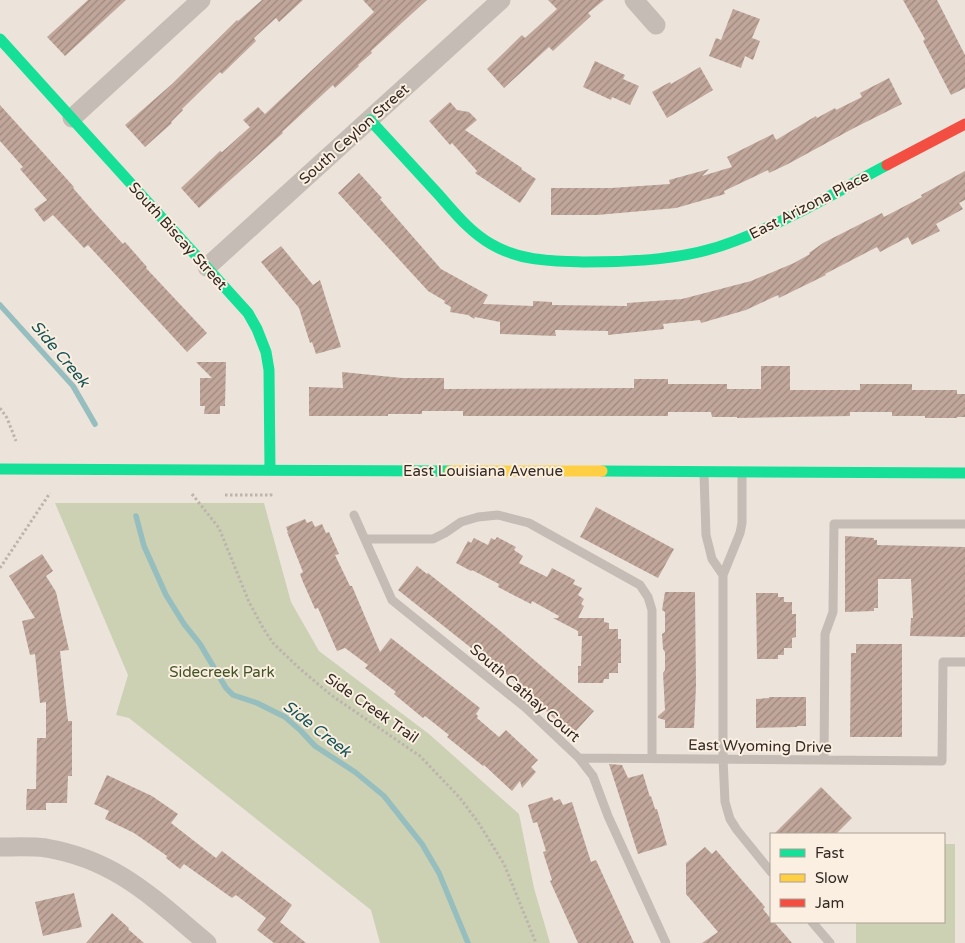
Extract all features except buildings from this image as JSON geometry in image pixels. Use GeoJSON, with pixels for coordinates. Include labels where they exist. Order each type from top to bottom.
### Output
{"type":"FeatureCollection","features":[{"type":"Feature","properties":{"kind":"street"},"geometry":{"type":"LineString","coordinates":[[72,118],[201,0]]}},
{"type":"Feature","properties":{"kind":"street","name":"South Ceylon Street"},"geometry":{"type":"LineString","coordinates":[[207,267],[501,0]]}},
{"type":"Feature","properties":{"kind":"street"},"geometry":{"type":"LineString","coordinates":[[634,0],[656,25]]}},
{"type":"Feature","properties":{"kind":"street","name":"South Biscay Street"},"geometry":{"type":"LineString","coordinates":[[0,39],[248,313],[266,352],[269,370],[270,470]]}},
{"type":"Feature","properties":{"kind":"street","name":"East Arizona Place"},"geometry":{"type":"LineString","coordinates":[[370,120],[470,229],[490,244],[532,260],[613,262],[659,259],[697,252],[734,242],[770,227],[965,124]]}},
{"type":"Feature","properties":{"kind":"street","name":"East Louisiana Avenue"},"geometry":{"type":"LineString","coordinates":[[0,469],[965,473]]}},
{"type":"Feature","properties":{"kind":"street"},"geometry":{"type":"LineString","coordinates":[[0,847],[44,848],[72,853],[99,863],[125,877],[140,888],[207,943]]}},
{"type":"Feature","properties":{"kind":"lane"},"geometry":{"type":"LineString","coordinates":[[704,471],[706,535],[712,559],[723,575]]}},
{"type":"Feature","properties":{"kind":"lane"},"geometry":{"type":"LineString","coordinates":[[742,471],[742,523],[740,534],[723,575],[723,758],[725,802],[730,818],[737,830],[770,871]]}},
{"type":"Feature","properties":{"kind":"lane","name":"South Cathay Court"},"geometry":{"type":"LineString","coordinates":[[354,515],[392,600],[526,708],[579,758],[593,776],[608,816],[666,943]]}},
{"type":"Feature","properties":{"kind":"lane"},"geometry":{"type":"LineString","coordinates":[[365,539],[433,539],[445,534],[461,522],[478,516],[498,515],[529,523],[640,585],[648,597],[652,610],[652,758]]}},
{"type":"Feature","properties":{"kind":"lane"},"geometry":{"type":"LineString","coordinates":[[824,760],[825,634],[833,612],[834,524],[965,524]]}},
{"type":"Feature","properties":{"kind":"lane","name":"East Wyoming Drive"},"geometry":{"type":"LineString","coordinates":[[579,758],[942,761],[942,662],[965,662]]}},
{"type":"Feature","properties":{"kind":"lane"},"geometry":{"type":"LineString","coordinates":[[813,923],[830,943]]}},
{"type":"Feature","properties":{"kind":"path"},"geometry":{"type":"LineString","coordinates":[[0,408],[7,418],[16,441]]}},
{"type":"Feature","properties":{"kind":"path"},"geometry":{"type":"LineString","coordinates":[[0,568],[50,493]]}},
{"type":"Feature","properties":{"kind":"path","name":"Side Creek Trail"},"geometry":{"type":"LineString","coordinates":[[192,494],[219,528],[249,602],[273,643],[331,695],[420,756],[460,798],[478,822],[504,864],[536,943]]}},
{"type":"Feature","properties":{"kind":"green space","name":"Sidecreek Park"},"geometry":{"type":"Polygon","coordinates":[[[55,503],[264,503],[291,602],[319,651],[429,734],[519,814],[534,888],[550,943],[380,943],[371,910],[129,718],[116,715],[128,675],[55,503]]]}},
{"type":"Feature","properties":{"kind":"green space"},"geometry":{"type":"Polygon","coordinates":[[[945,844],[955,844],[955,943],[856,943],[856,923],[945,923],[945,844]]]}},
{"type":"Feature","properties":{"kind":"waterway","name":"Side Creek"},"geometry":{"type":"LineString","coordinates":[[0,305],[73,386],[95,424]]}},
{"type":"Feature","properties":{"kind":"waterway","name":"Side Creek"},"geometry":{"type":"LineString","coordinates":[[136,516],[144,546],[166,595],[184,624],[200,644],[226,688],[233,695],[257,703],[285,717],[315,746],[355,772],[384,796],[422,844],[439,873],[468,943]]}},
{"type":"Feature","properties":{"kind":"traffic: fast"},"geometry":{"type":"LineString","coordinates":[[0,39],[248,313],[266,352],[269,370],[270,470]]}},
{"type":"Feature","properties":{"kind":"traffic: fast"},"geometry":{"type":"LineString","coordinates":[[370,120],[476,234],[502,250],[524,257],[547,260],[583,262],[660,259],[717,247],[774,224],[887,165]]}},
{"type":"Feature","properties":{"kind":"traffic: fast"},"geometry":{"type":"LineString","coordinates":[[0,469],[450,471]]}},
{"type":"Feature","properties":{"kind":"traffic: fast"},"geometry":{"type":"LineString","coordinates":[[602,471],[965,473]]}},
{"type":"Feature","properties":{"kind":"traffic: slow"},"geometry":{"type":"LineString","coordinates":[[450,471],[602,471]]}},
{"type":"Feature","properties":{"kind":"traffic: jam"},"geometry":{"type":"LineString","coordinates":[[887,165],[965,124]]}}]}
